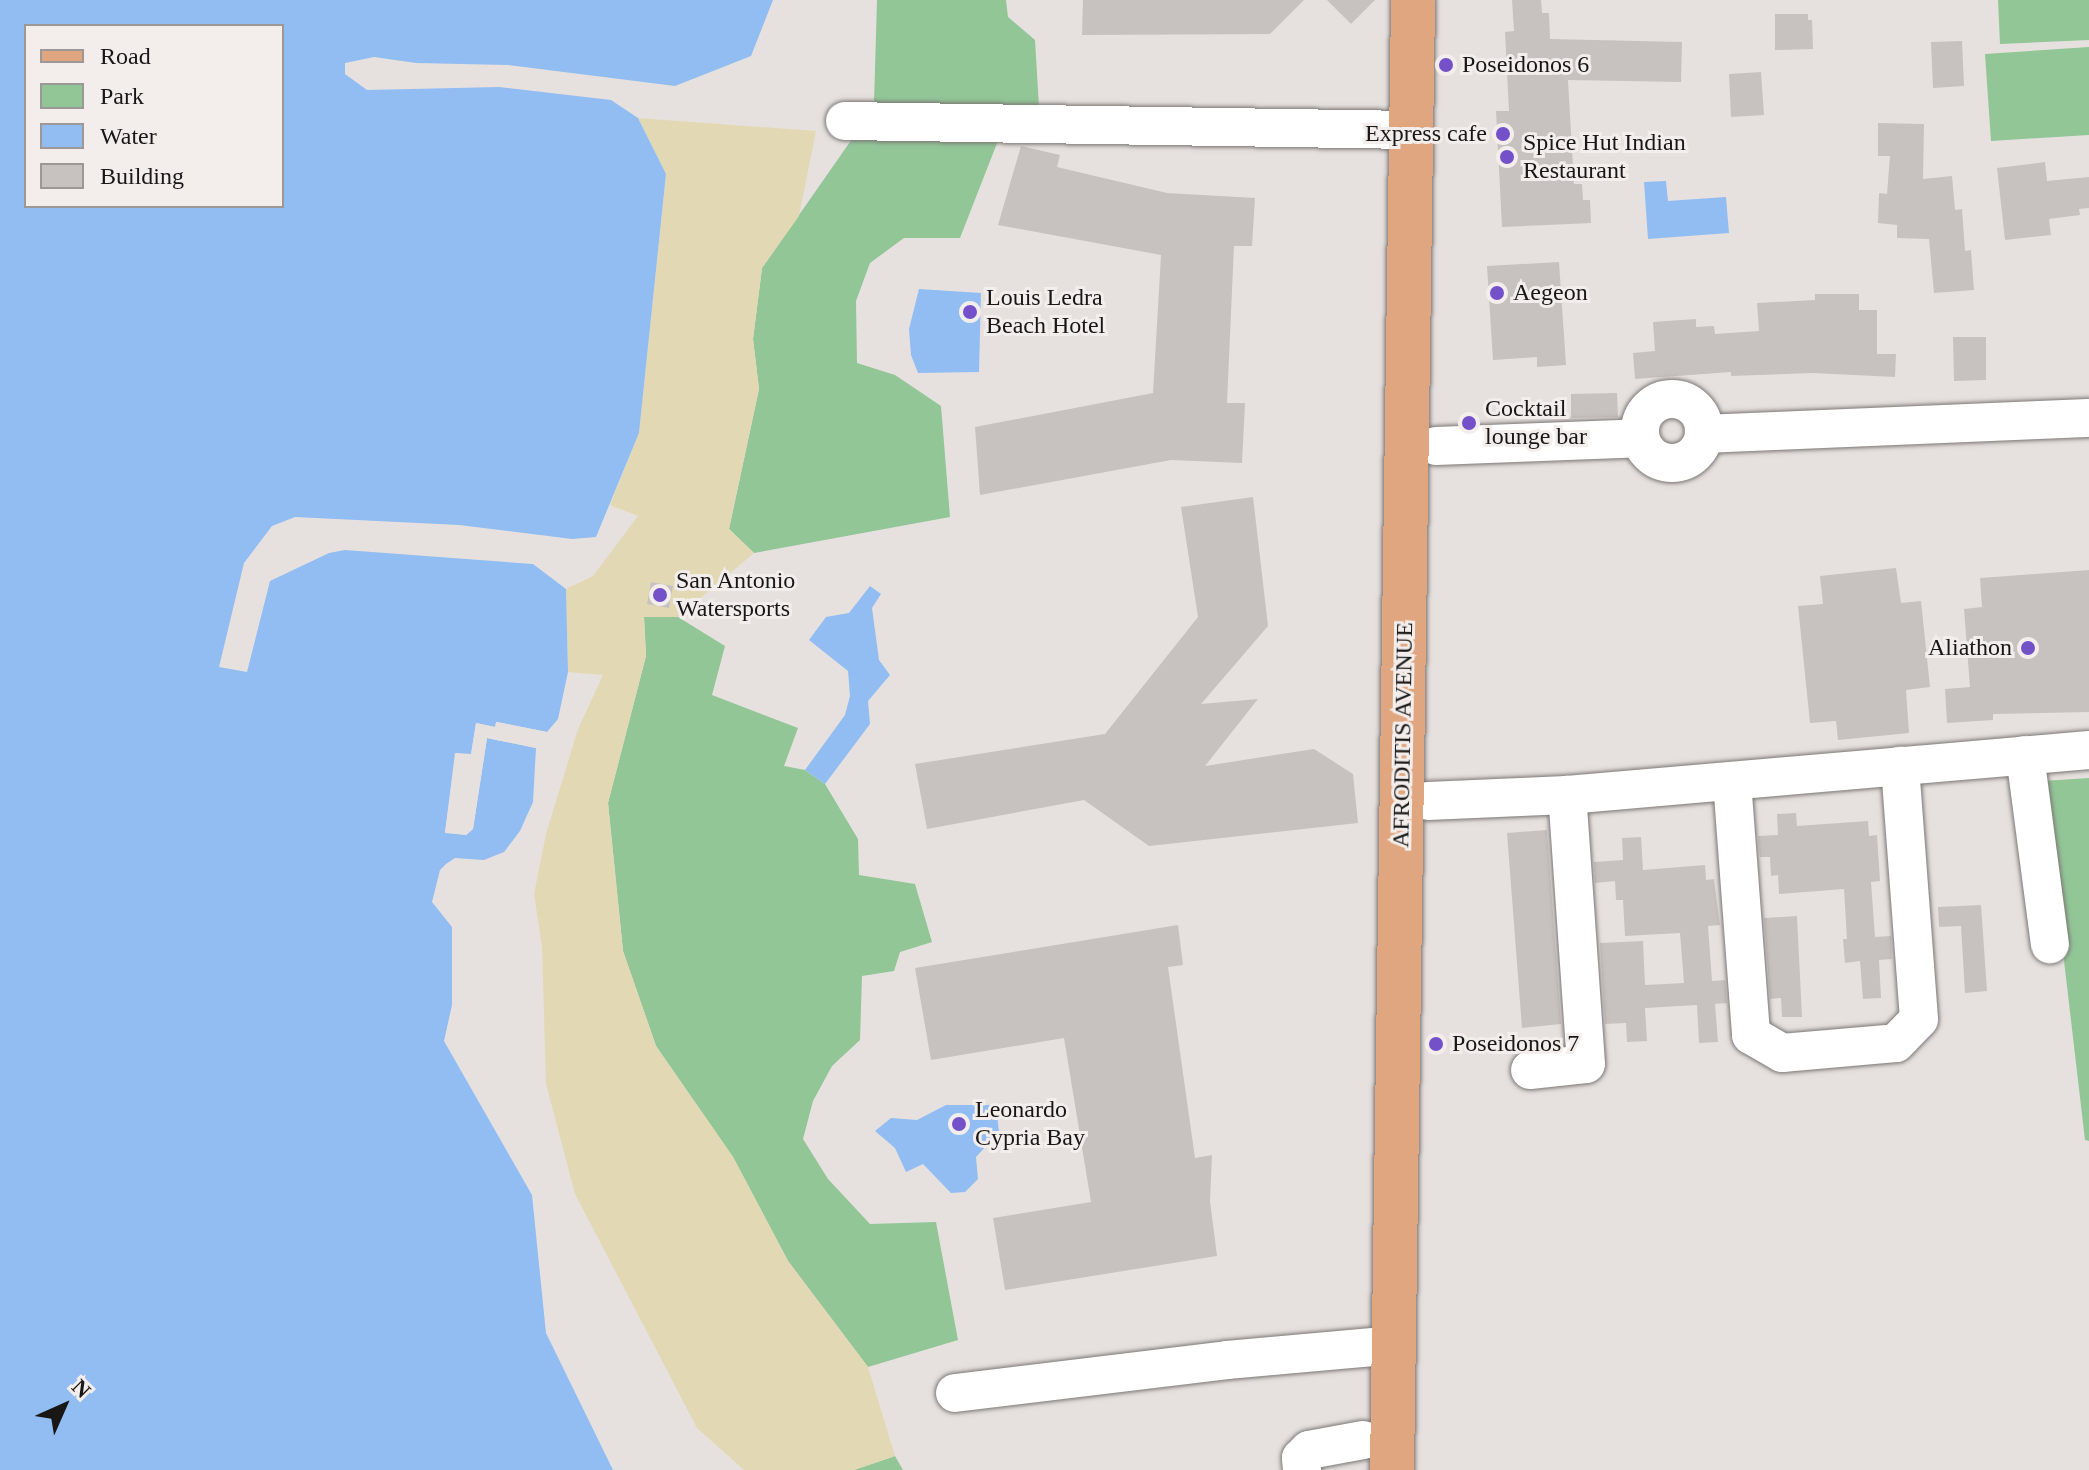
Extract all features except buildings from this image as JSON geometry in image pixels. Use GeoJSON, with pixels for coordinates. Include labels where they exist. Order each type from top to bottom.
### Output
{"type":"FeatureCollection","features":[{"type":"Feature","properties":{"kind":"main road","name":"AFRODITIS AVENUE"},"geometry":{"type":"LineString","coordinates":[[1377,1455],[1395,1345],[1413,0]]}},
{"type":"Feature","properties":{"kind":"main road","name":"AFRODITIS AVENUE"},"geometry":{"type":"LineString","coordinates":[[1423,1470],[1439,0]]}},
{"type":"Feature","properties":{"kind":"street"},"geometry":{"type":"LineString","coordinates":[[845,121],[1413,130]]}},
{"type":"Feature","properties":{"kind":"street"},"geometry":{"type":"LineString","coordinates":[[1436,446],[1640,438],[1652,457],[1660,462],[1680,463],[1696,453],[1704,434],[2089,418]]}},
{"type":"Feature","properties":{"kind":"street"},"geometry":{"type":"LineString","coordinates":[[1428,801],[1567,795],[2089,750]]}},
{"type":"Feature","properties":{"kind":"street"},"geometry":{"type":"LineString","coordinates":[[2025,755],[2050,944]]}},
{"type":"Feature","properties":{"kind":"street"},"geometry":{"type":"LineString","coordinates":[[1732,781],[1751,1035],[1782,1053],[1796,1052],[1896,1043],[1919,1019],[1900,766]]}},
{"type":"Feature","properties":{"kind":"street"},"geometry":{"type":"LineString","coordinates":[[1530,1070],[1586,1064],[1567,795]]}},
{"type":"Feature","properties":{"kind":"street"},"geometry":{"type":"LineString","coordinates":[[955,1393],[1227,1360],[1395,1345]]}},
{"type":"Feature","properties":{"kind":"street"},"geometry":{"type":"LineString","coordinates":[[1302,1470],[1303,1452],[1377,1455]]}},
{"type":"Feature","properties":{"kind":"green space"},"geometry":{"type":"Polygon","coordinates":[[[877,0],[1006,0],[1008,17],[1035,40],[1039,107],[874,103],[877,0]]]}},
{"type":"Feature","properties":{"kind":"green space"},"geometry":{"type":"Polygon","coordinates":[[[1998,0],[2089,0],[2089,40],[2000,44],[1998,0]]]}},
{"type":"Feature","properties":{"kind":"green space"},"geometry":{"type":"Polygon","coordinates":[[[2089,47],[2089,135],[1991,141],[1985,54],[2089,47]]]}},
{"type":"Feature","properties":{"kind":"green space"},"geometry":{"type":"Polygon","coordinates":[[[859,129],[1001,133],[960,238],[904,238],[870,263],[856,301],[857,363],[895,375],[941,406],[950,517],[754,553],[729,529],[759,389],[753,339],[762,268],[859,129]]]}},
{"type":"Feature","properties":{"kind":"green space"},"geometry":{"type":"Polygon","coordinates":[[[644,617],[678,617],[725,646],[712,695],[798,728],[784,766],[805,770],[825,784],[858,839],[859,875],[915,884],[932,942],[900,952],[894,971],[862,976],[860,1040],[832,1066],[813,1101],[803,1139],[828,1179],[870,1224],[936,1222],[958,1340],[868,1367],[788,1261],[733,1157],[656,1046],[623,951],[608,803],[646,656],[644,617]]]}},
{"type":"Feature","properties":{"kind":"green space"},"geometry":{"type":"Polygon","coordinates":[[[2089,778],[2089,1141],[2085,1140],[2043,781],[2089,778]]]}},
{"type":"Feature","properties":{"kind":"green space"},"geometry":{"type":"Polygon","coordinates":[[[895,1456],[903,1470],[854,1470],[895,1456]]]}},
{"type":"Feature","properties":{"kind":"sand"},"geometry":{"type":"Polygon","coordinates":[[[638,118],[816,131],[799,216],[762,268],[753,339],[759,389],[729,529],[754,553],[678,617],[644,617],[646,656],[608,803],[623,951],[656,1046],[733,1157],[788,1261],[868,1367],[895,1456],[854,1470],[744,1470],[697,1428],[575,1194],[546,1084],[542,947],[534,894],[546,834],[578,729],[603,675],[568,672],[566,589],[593,576],[638,516],[610,505],[639,433],[666,175],[638,118]]]}},
{"type":"Feature","properties":{"kind":"water"},"geometry":{"type":"Polygon","coordinates":[[[0,0],[773,0],[751,56],[675,86],[508,65],[416,63],[374,57],[345,63],[345,74],[367,90],[499,87],[611,100],[638,118],[666,174],[639,433],[596,537],[572,539],[459,525],[295,517],[272,526],[244,563],[219,667],[247,672],[270,581],[329,553],[345,550],[533,564],[566,589],[568,672],[558,719],[547,732],[497,722],[495,727],[476,723],[471,755],[456,753],[445,832],[466,835],[473,829],[487,738],[536,748],[533,802],[520,831],[504,852],[484,860],[455,858],[446,864],[440,870],[432,902],[452,927],[452,1005],[444,1041],[532,1195],[546,1333],[613,1470],[0,1470],[0,0]]]}},
{"type":"Feature","properties":{"kind":"water"},"geometry":{"type":"Polygon","coordinates":[[[1666,181],[1668,201],[1726,197],[1729,233],[1648,239],[1644,182],[1666,181]]]}},
{"type":"Feature","properties":{"kind":"water"},"geometry":{"type":"Polygon","coordinates":[[[919,289],[981,293],[979,372],[918,373],[911,355],[909,329],[919,289]]]}},
{"type":"Feature","properties":{"kind":"water"},"geometry":{"type":"Polygon","coordinates":[[[870,586],[881,594],[872,608],[879,660],[890,675],[868,701],[870,724],[825,784],[805,770],[845,715],[850,696],[848,671],[809,640],[826,617],[849,613],[870,586]]]}},
{"type":"Feature","properties":{"kind":"water"},"geometry":{"type":"Polygon","coordinates":[[[946,1105],[996,1105],[999,1132],[976,1157],[978,1179],[965,1192],[951,1193],[923,1164],[906,1172],[895,1148],[875,1131],[891,1118],[917,1120],[946,1105]]]}},
{"type":"Feature","properties":{"kind":"pier"},"geometry":{"type":"Polygon","coordinates":[[[496,722],[547,732],[544,736],[499,727],[495,731],[479,728],[474,757],[459,757],[449,829],[465,831],[469,827],[484,735],[538,745],[536,748],[487,738],[473,829],[466,835],[445,833],[455,753],[471,754],[476,723],[495,727],[496,722]]]}},
{"type":"Feature","properties":{"kind":"place","name":"Poseidonos 6"},"geometry":{"type":"Point","coordinates":[1446,65]}},
{"type":"Feature","properties":{"kind":"place","name":"Express cafe"},"geometry":{"type":"Point","coordinates":[1503,134]}},
{"type":"Feature","properties":{"kind":"place","name":"Spice Hut Indian Restaurant"},"geometry":{"type":"Point","coordinates":[1507,157]}},
{"type":"Feature","properties":{"kind":"place","name":"Aegeon"},"geometry":{"type":"Point","coordinates":[1497,293]}},
{"type":"Feature","properties":{"kind":"place","name":"Louis Ledra Beach Hotel"},"geometry":{"type":"Point","coordinates":[970,312]}},
{"type":"Feature","properties":{"kind":"place","name":"Cocktail lounge bar"},"geometry":{"type":"Point","coordinates":[1469,423]}},
{"type":"Feature","properties":{"kind":"place","name":"San Antonio Watersports"},"geometry":{"type":"Point","coordinates":[660,595]}},
{"type":"Feature","properties":{"kind":"place","name":"Aliathon"},"geometry":{"type":"Point","coordinates":[2028,648]}},
{"type":"Feature","properties":{"kind":"place","name":"Poseidonos 7"},"geometry":{"type":"Point","coordinates":[1436,1044]}},
{"type":"Feature","properties":{"kind":"place","name":"Leonardo Cypria Bay"},"geometry":{"type":"Point","coordinates":[959,1124]}}]}
